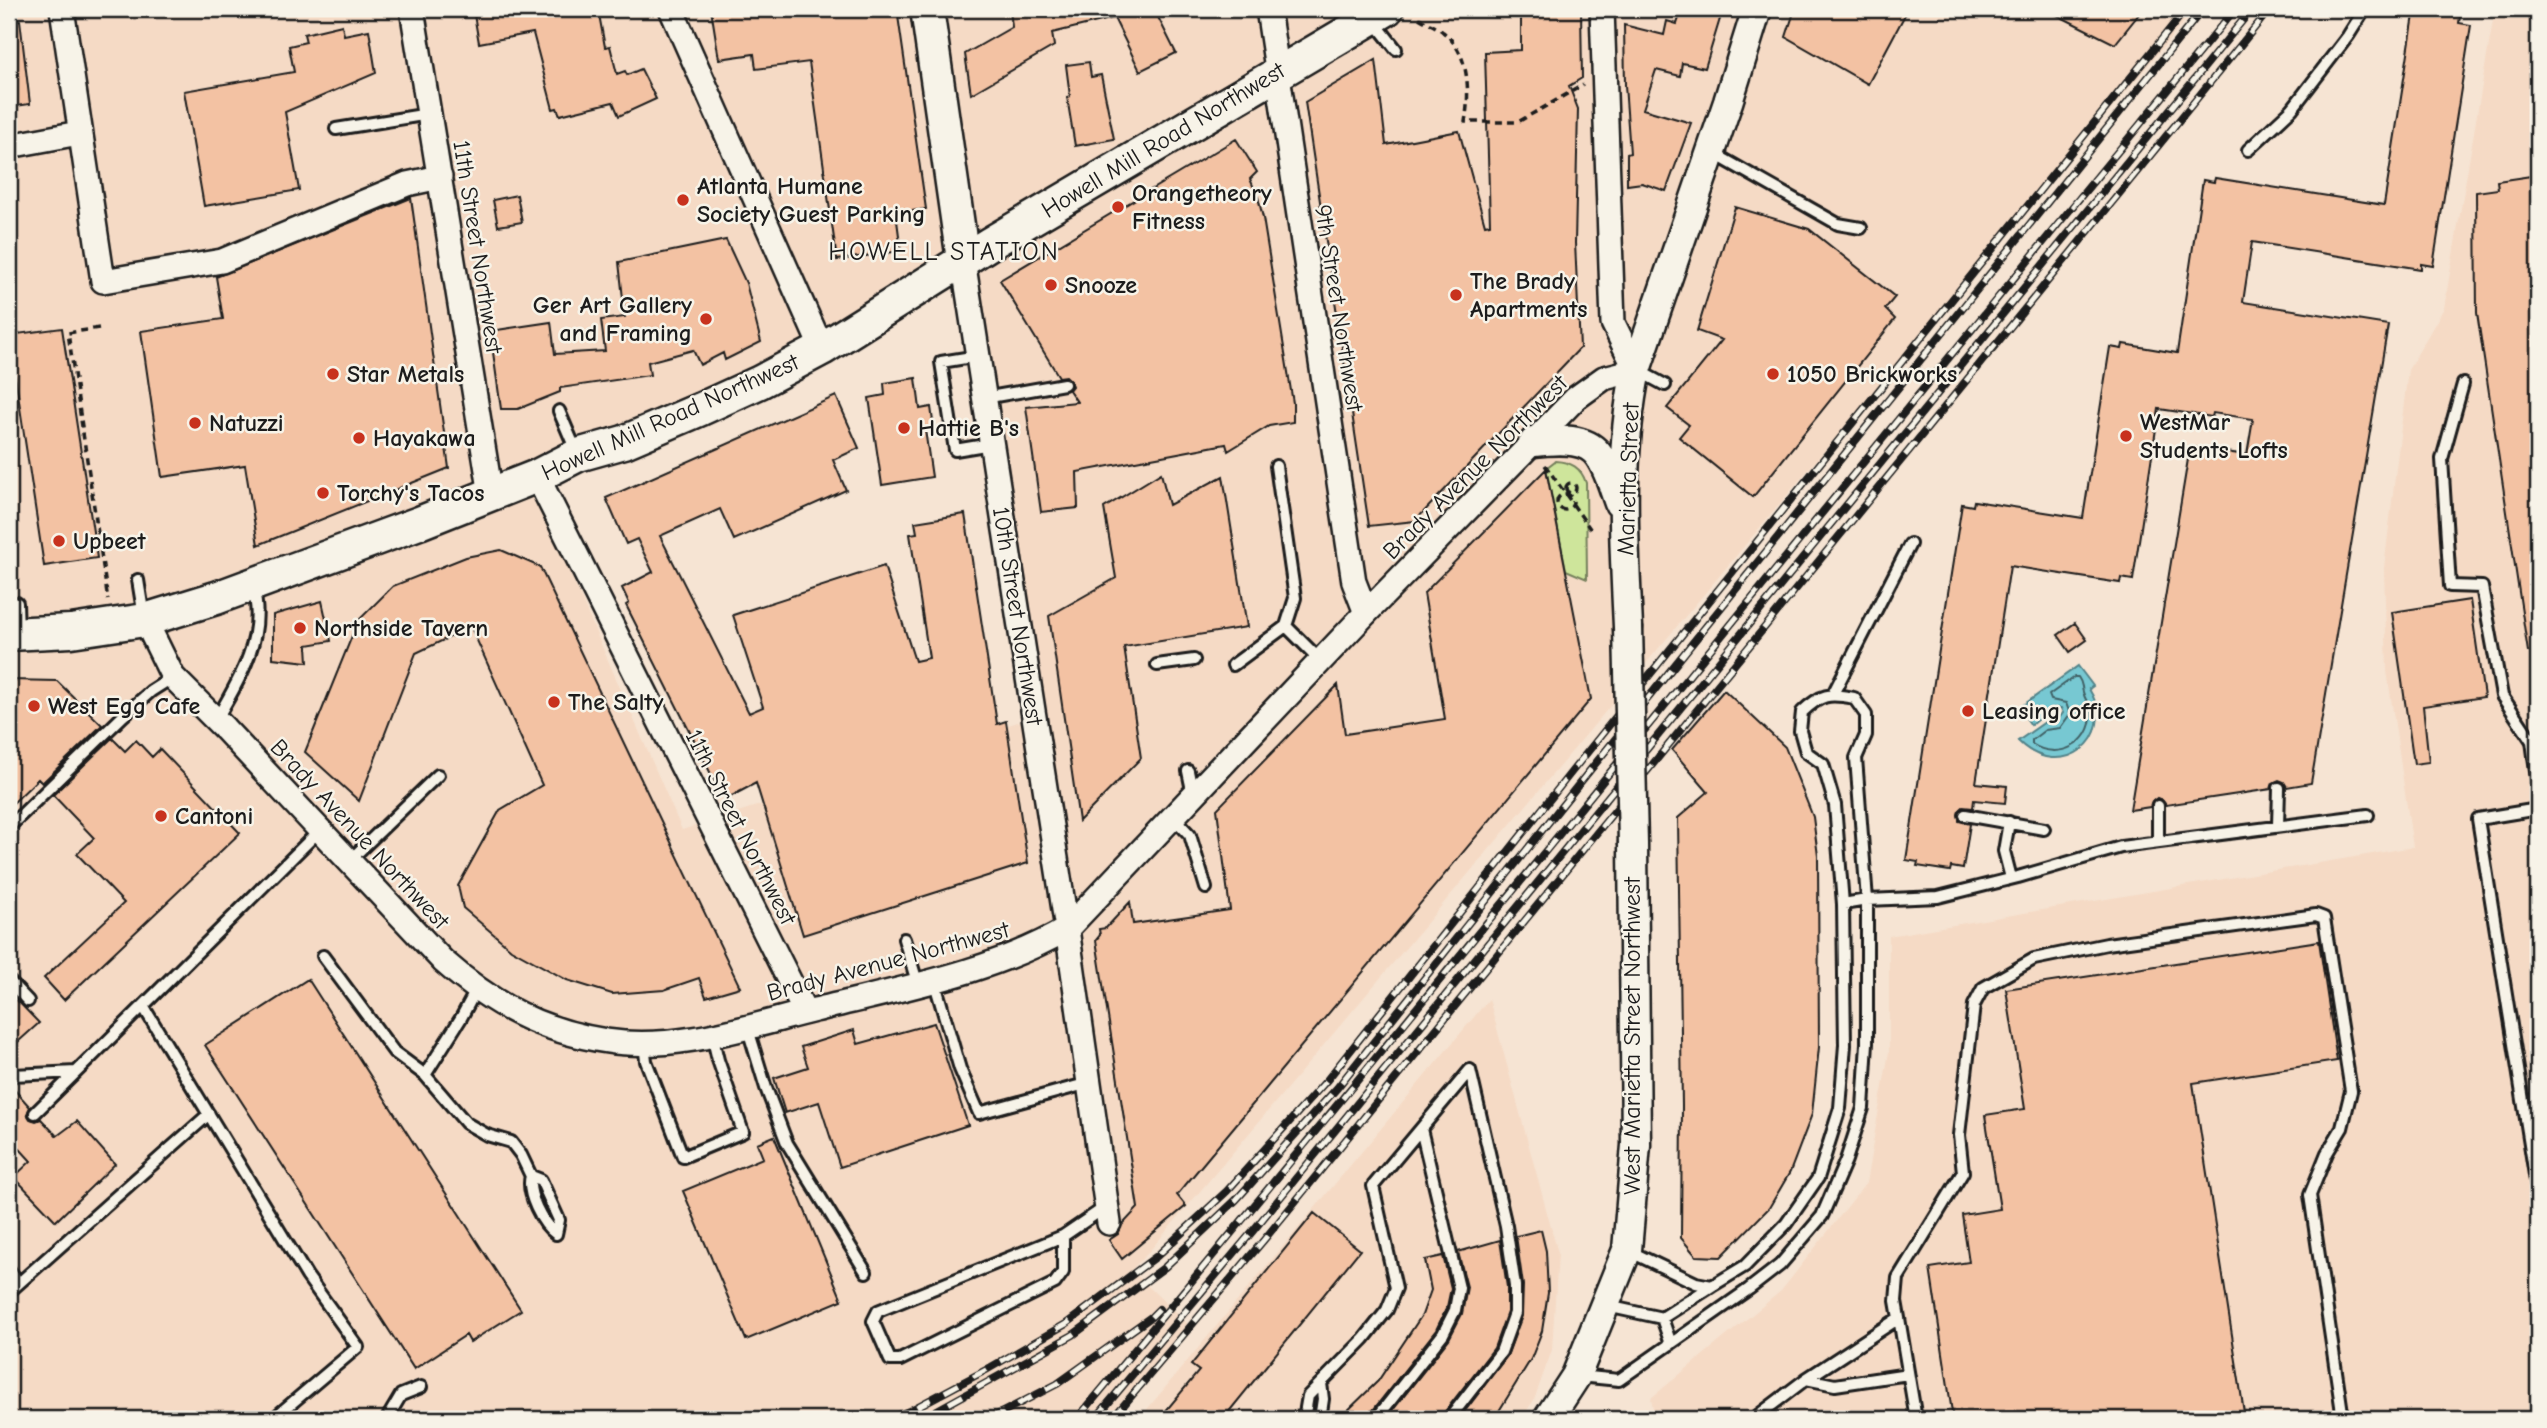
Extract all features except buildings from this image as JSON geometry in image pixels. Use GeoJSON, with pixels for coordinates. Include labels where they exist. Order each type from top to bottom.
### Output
{"type":"FeatureCollection","features":[{"type":"Feature","properties":{"kind":"main road","name":"10th Street Northwest"},"geometry":{"type":"LineString","coordinates":[[926,9],[963,260]]}},
{"type":"Feature","properties":{"kind":"main road","name":"Howell Mill Road Northwest"},"geometry":{"type":"LineString","coordinates":[[13,634],[71,631],[145,620],[251,585],[491,495],[537,477],[578,455],[624,442],[670,423],[760,382],[822,349],[963,260],[1379,13]]}},
{"type":"Feature","properties":{"kind":"street"},"geometry":{"type":"LineString","coordinates":[[62,9],[103,281],[222,261],[407,184],[440,177]]}},
{"type":"Feature","properties":{"kind":"street","name":"11th Street Northwest"},"geometry":{"type":"LineString","coordinates":[[412,9],[491,495]]}},
{"type":"Feature","properties":{"kind":"street"},"geometry":{"type":"LineString","coordinates":[[671,9],[822,349]]}},
{"type":"Feature","properties":{"kind":"street","name":"9th Street Northwest"},"geometry":{"type":"LineString","coordinates":[[1268,9],[1354,582],[1366,613]]}},
{"type":"Feature","properties":{"kind":"street"},"geometry":{"type":"LineString","coordinates":[[1602,9],[1612,323],[1636,370]]}},
{"type":"Feature","properties":{"kind":"street","name":"Marietta Street"},"geometry":{"type":"LineString","coordinates":[[1633,844],[1623,513],[1624,451],[1629,405],[1636,370],[1711,152],[1756,9]]}},
{"type":"Feature","properties":{"kind":"street"},"geometry":{"type":"LineString","coordinates":[[9,146],[79,133]]}},
{"type":"Feature","properties":{"kind":"street","name":"10th Street Northwest"},"geometry":{"type":"LineString","coordinates":[[963,260],[1067,929],[1108,1215]]}},
{"type":"Feature","properties":{"kind":"street","name":"Brady Avenue Northwest"},"geometry":{"type":"LineString","coordinates":[[145,620],[173,677],[443,961],[476,990],[513,1013],[576,1036],[610,1042],[644,1043],[712,1034],[926,982],[1040,945],[1067,929],[1366,613],[1539,452],[1576,398],[1604,378],[1636,370]]}},
{"type":"Feature","properties":{"kind":"street"},"geometry":{"type":"LineString","coordinates":[[1539,452],[1554,440],[1579,443],[1595,451],[1623,513]]}},
{"type":"Feature","properties":{"kind":"street","name":"11th Street Northwest"},"geometry":{"type":"LineString","coordinates":[[537,477],[806,1012]]}},
{"type":"Feature","properties":{"kind":"street","name":"West Marietta Street Northwest"},"geometry":{"type":"LineString","coordinates":[[1548,1419],[1576,1376],[1627,1250],[1636,1145],[1633,844]]}},
{"type":"Feature","properties":{"kind":"lane"},"geometry":{"type":"LineString","coordinates":[[2248,150],[2292,109],[2348,36],[2365,9]]}},
{"type":"Feature","properties":{"kind":"lane"},"geometry":{"type":"LineString","coordinates":[[1379,13],[1396,49]]}},
{"type":"Feature","properties":{"kind":"lane"},"geometry":{"type":"LineString","coordinates":[[336,129],[429,114]]}},
{"type":"Feature","properties":{"kind":"lane"},"geometry":{"type":"LineString","coordinates":[[1711,152],[1838,224],[1861,229]]}},
{"type":"Feature","properties":{"kind":"lane"},"geometry":{"type":"LineString","coordinates":[[978,356],[941,362],[955,450],[991,444]]}},
{"type":"Feature","properties":{"kind":"lane"},"geometry":{"type":"LineString","coordinates":[[1636,370],[1665,385]]}},
{"type":"Feature","properties":{"kind":"lane"},"geometry":{"type":"LineString","coordinates":[[984,398],[1064,384]]}},
{"type":"Feature","properties":{"kind":"lane"},"geometry":{"type":"LineString","coordinates":[[2463,384],[2442,459],[2450,586],[2482,587],[2502,696],[2535,738],[2538,786]]}},
{"type":"Feature","properties":{"kind":"lane"},"geometry":{"type":"LineString","coordinates":[[559,411],[578,455]]}},
{"type":"Feature","properties":{"kind":"lane"},"geometry":{"type":"LineString","coordinates":[[1233,665],[1286,626],[1295,598],[1276,466]]}},
{"type":"Feature","properties":{"kind":"lane"},"geometry":{"type":"LineString","coordinates":[[1833,694],[1910,544]]}},
{"type":"Feature","properties":{"kind":"lane"},"geometry":{"type":"LineString","coordinates":[[138,580],[145,620]]}},
{"type":"Feature","properties":{"kind":"lane"},"geometry":{"type":"LineString","coordinates":[[216,720],[241,676],[257,627],[257,604],[251,585]]}},
{"type":"Feature","properties":{"kind":"lane"},"geometry":{"type":"LineString","coordinates":[[13,634],[17,603]]}},
{"type":"Feature","properties":{"kind":"lane"},"geometry":{"type":"LineString","coordinates":[[1286,626],[1321,661]]}},
{"type":"Feature","properties":{"kind":"lane"},"geometry":{"type":"LineString","coordinates":[[1157,666],[1194,660]]}},
{"type":"Feature","properties":{"kind":"lane"},"geometry":{"type":"LineString","coordinates":[[9,827],[123,716],[151,691],[173,677]]}},
{"type":"Feature","properties":{"kind":"lane"},"geometry":{"type":"LineString","coordinates":[[1576,1376],[1619,1380],[1780,1265],[1822,1216],[1846,1160],[1863,1108],[1867,1043],[1867,900],[1856,758],[1867,735],[1866,715],[1854,698],[1833,694],[1815,700],[1802,712],[1800,731],[1806,752],[1823,764],[1835,805],[1843,904],[1845,1045],[1840,1108],[1818,1178],[1786,1224],[1745,1266],[1662,1318],[1604,1306]]}},
{"type":"Feature","properties":{"kind":"lane"},"geometry":{"type":"LineString","coordinates":[[1188,771],[1193,795]]}},
{"type":"Feature","properties":{"kind":"lane"},"geometry":{"type":"LineString","coordinates":[[349,861],[438,775]]}},
{"type":"Feature","properties":{"kind":"lane"},"geometry":{"type":"LineString","coordinates":[[2278,827],[2279,788]]}},
{"type":"Feature","properties":{"kind":"lane"},"geometry":{"type":"LineString","coordinates":[[2158,806],[2158,842]]}},
{"type":"Feature","properties":{"kind":"lane"},"geometry":{"type":"LineString","coordinates":[[2538,809],[2479,819],[2538,1194]]}},
{"type":"Feature","properties":{"kind":"lane"},"geometry":{"type":"LineString","coordinates":[[1965,815],[2044,828]]}},
{"type":"Feature","properties":{"kind":"lane"},"geometry":{"type":"LineString","coordinates":[[1843,904],[1867,900],[1938,897],[2121,846],[2368,815]]}},
{"type":"Feature","properties":{"kind":"lane"},"geometry":{"type":"LineString","coordinates":[[1173,817],[1190,835],[1206,888]]}},
{"type":"Feature","properties":{"kind":"lane"},"geometry":{"type":"LineString","coordinates":[[2009,822],[2004,851],[2011,878]]}},
{"type":"Feature","properties":{"kind":"lane"},"geometry":{"type":"LineString","coordinates":[[35,1112],[320,830]]}},
{"type":"Feature","properties":{"kind":"lane"},"geometry":{"type":"LineString","coordinates":[[1916,1419],[1896,1301],[1898,1278],[1963,1172],[1959,1135],[1975,1004],[1983,988],[2034,958],[2107,944],[2316,915],[2324,918],[2350,1091],[2342,1128],[2327,1153],[2310,1195],[2343,1419]]}},
{"type":"Feature","properties":{"kind":"lane"},"geometry":{"type":"LineString","coordinates":[[904,939],[926,982],[979,1113],[1089,1083]]}},
{"type":"Feature","properties":{"kind":"lane"},"geometry":{"type":"LineString","coordinates":[[323,956],[394,1052],[425,1075],[466,1123],[487,1135],[511,1142],[531,1176],[541,1180],[559,1220],[555,1234],[546,1227],[528,1185],[531,1176]]}},
{"type":"Feature","properties":{"kind":"lane"},"geometry":{"type":"LineString","coordinates":[[9,981],[28,1001]]}},
{"type":"Feature","properties":{"kind":"lane"},"geometry":{"type":"LineString","coordinates":[[425,1075],[476,990]]}},
{"type":"Feature","properties":{"kind":"lane"},"geometry":{"type":"LineString","coordinates":[[143,1006],[307,1276],[358,1347],[273,1419]]}},
{"type":"Feature","properties":{"kind":"lane"},"geometry":{"type":"LineString","coordinates":[[747,1026],[765,1088],[787,1143],[866,1272]]}},
{"type":"Feature","properties":{"kind":"lane"},"geometry":{"type":"LineString","coordinates":[[644,1043],[646,1061],[683,1157],[743,1132],[718,1060],[712,1034]]}},
{"type":"Feature","properties":{"kind":"lane"},"geometry":{"type":"LineString","coordinates":[[1304,1419],[1308,1396],[1387,1310],[1396,1288],[1373,1186],[1470,1070],[1506,1226],[1515,1286],[1515,1313],[1501,1352],[1449,1419]]}},
{"type":"Feature","properties":{"kind":"lane"},"geometry":{"type":"LineString","coordinates":[[9,1079],[13,1075],[76,1072]]}},
{"type":"Feature","properties":{"kind":"lane"},"geometry":{"type":"LineString","coordinates":[[9,1292],[209,1114]]}},
{"type":"Feature","properties":{"kind":"lane"},"geometry":{"type":"LineString","coordinates":[[1376,1419],[1443,1334],[1455,1310],[1459,1288],[1421,1129]]}},
{"type":"Feature","properties":{"kind":"lane"},"geometry":{"type":"LineString","coordinates":[[1063,1236],[1063,1272],[1055,1283],[900,1360],[890,1360],[873,1321],[878,1311],[1108,1215]]}},
{"type":"Feature","properties":{"kind":"lane"},"geometry":{"type":"LineString","coordinates":[[1627,1250],[1696,1283],[1712,1286]]}},
{"type":"Feature","properties":{"kind":"lane"},"geometry":{"type":"LineString","coordinates":[[9,1270],[19,1283]]}},
{"type":"Feature","properties":{"kind":"lane"},"geometry":{"type":"LineString","coordinates":[[1662,1318],[1671,1344]]}},
{"type":"Feature","properties":{"kind":"lane"},"geometry":{"type":"LineString","coordinates":[[1756,1419],[1806,1379],[1899,1318]]}},
{"type":"Feature","properties":{"kind":"lane"},"geometry":{"type":"LineString","coordinates":[[1806,1379],[1835,1385],[1909,1374]]}},
{"type":"Feature","properties":{"kind":"lane"},"geometry":{"type":"LineString","coordinates":[[1320,1419],[1324,1399],[1321,1383]]}},
{"type":"Feature","properties":{"kind":"lane"},"geometry":{"type":"LineString","coordinates":[[387,1418],[401,1395],[421,1387]]}},
{"type":"Feature","properties":{"kind":"path"},"geometry":{"type":"LineString","coordinates":[[1419,18],[1443,32],[1455,45],[1468,80],[1469,98],[1465,122],[1518,122],[1588,82]]}},
{"type":"Feature","properties":{"kind":"path"},"geometry":{"type":"LineString","coordinates":[[99,328],[68,333],[108,600]]}},
{"type":"Feature","properties":{"kind":"path"},"geometry":{"type":"LineString","coordinates":[[1539,452],[1591,530]]}},
{"type":"Feature","properties":{"kind":"path"},"geometry":{"type":"LineString","coordinates":[[1568,494],[1559,497],[1560,508],[1567,509],[1572,504]]}},
{"type":"Feature","properties":{"kind":"shaded area"},"geometry":{"type":"Polygon","coordinates":[[[9,9],[2195,9],[1585,736],[1131,1270],[1193,1329],[1116,1419],[9,1419],[9,9]],[[957,260],[530,481],[682,830],[1024,720],[957,260]]]}},
{"type":"Feature","properties":{"kind":"shaded area"},"geometry":{"type":"Polygon","coordinates":[[[2495,9],[2538,9],[2538,1419],[1655,1419],[1651,1398],[1781,1291],[1866,1183],[1889,1052],[1889,936],[2413,847],[2387,671],[2384,568],[2408,370],[2444,308],[2495,9]]]}},
{"type":"Feature","properties":{"kind":"shaded area"},"geometry":{"type":"Polygon","coordinates":[[[1489,999],[1558,1253],[1552,1350],[1534,1400],[1521,1419],[1139,1419],[1489,999]]]}},
{"type":"Feature","properties":{"kind":"green space"},"geometry":{"type":"Polygon","coordinates":[[[1555,461],[1575,466],[1586,483],[1587,579],[1566,570],[1546,468],[1555,461]]]}},
{"type":"Feature","properties":{"kind":"water"},"geometry":{"type":"Polygon","coordinates":[[[2078,666],[2093,686],[2089,689],[2097,707],[2097,724],[2091,738],[2081,750],[2068,756],[2052,758],[2035,753],[2018,741],[2045,722],[2056,722],[2063,713],[2061,708],[2051,708],[2031,725],[2019,708],[2078,666]]]}},
{"type":"Feature","properties":{"kind":"railway"},"geometry":{"type":"LineString","coordinates":[[887,1419],[909,1411],[1066,1324],[1157,1256],[1227,1191],[1327,1080],[2186,9]]}},
{"type":"Feature","properties":{"kind":"railway"},"geometry":{"type":"LineString","coordinates":[[921,1419],[1073,1335],[1165,1267],[1236,1200],[1337,1088],[2203,9]]}},
{"type":"Feature","properties":{"kind":"railway"},"geometry":{"type":"LineString","coordinates":[[1077,1419],[1368,1068],[2235,9]]}},
{"type":"Feature","properties":{"kind":"railway"},"geometry":{"type":"LineString","coordinates":[[1095,1419],[1252,1232],[2252,9]]}},
{"type":"Feature","properties":{"kind":"railway"},"geometry":{"type":"LineString","coordinates":[[1112,1419],[1263,1241],[2270,9]]}},
{"type":"Feature","properties":{"kind":"railway"},"geometry":{"type":"LineString","coordinates":[[989,1419],[1057,1384],[1159,1309]]}},
{"type":"Feature","properties":{"kind":"place","name":"Atlanta Humane Society Guest Parking"},"geometry":{"type":"Point","coordinates":[683,200]}},
{"type":"Feature","properties":{"kind":"place","name":"Orangetheory Fitness"},"geometry":{"type":"Point","coordinates":[1118,207]}},
{"type":"Feature","properties":{"kind":"place","name":"Snooze"},"geometry":{"type":"Point","coordinates":[1051,285]}},
{"type":"Feature","properties":{"kind":"place","name":"The Brady Apartments"},"geometry":{"type":"Point","coordinates":[1456,295]}},
{"type":"Feature","properties":{"kind":"place","name":"Ger Art Gallery and Framing"},"geometry":{"type":"Point","coordinates":[706,319]}},
{"type":"Feature","properties":{"kind":"place","name":"Star Metals"},"geometry":{"type":"Point","coordinates":[333,374]}},
{"type":"Feature","properties":{"kind":"place","name":"1050 Brickworks"},"geometry":{"type":"Point","coordinates":[1773,374]}},
{"type":"Feature","properties":{"kind":"place","name":"Natuzzi"},"geometry":{"type":"Point","coordinates":[195,423]}},
{"type":"Feature","properties":{"kind":"place","name":"Hattie B's"},"geometry":{"type":"Point","coordinates":[904,428]}},
{"type":"Feature","properties":{"kind":"place","name":"WestMar Students Lofts"},"geometry":{"type":"Point","coordinates":[2126,436]}},
{"type":"Feature","properties":{"kind":"place","name":"Hayakawa"},"geometry":{"type":"Point","coordinates":[359,438]}},
{"type":"Feature","properties":{"kind":"place","name":"Torchy's Tacos"},"geometry":{"type":"Point","coordinates":[323,493]}},
{"type":"Feature","properties":{"kind":"place","name":"Upbeet"},"geometry":{"type":"Point","coordinates":[59,541]}},
{"type":"Feature","properties":{"kind":"place","name":"Northside Tavern"},"geometry":{"type":"Point","coordinates":[300,628]}},
{"type":"Feature","properties":{"kind":"place","name":"The Salty"},"geometry":{"type":"Point","coordinates":[554,702]}},
{"type":"Feature","properties":{"kind":"place","name":"West Egg Cafe"},"geometry":{"type":"Point","coordinates":[34,706]}},
{"type":"Feature","properties":{"kind":"place","name":"Leasing office"},"geometry":{"type":"Point","coordinates":[1968,711]}},
{"type":"Feature","properties":{"kind":"place","name":"Cantoni"},"geometry":{"type":"Point","coordinates":[161,816]}},
{"type":"Feature","properties":{"kind":"district","name":"HOWELL STATION"},"geometry":{"type":"Point","coordinates":[944,251]}}]}
